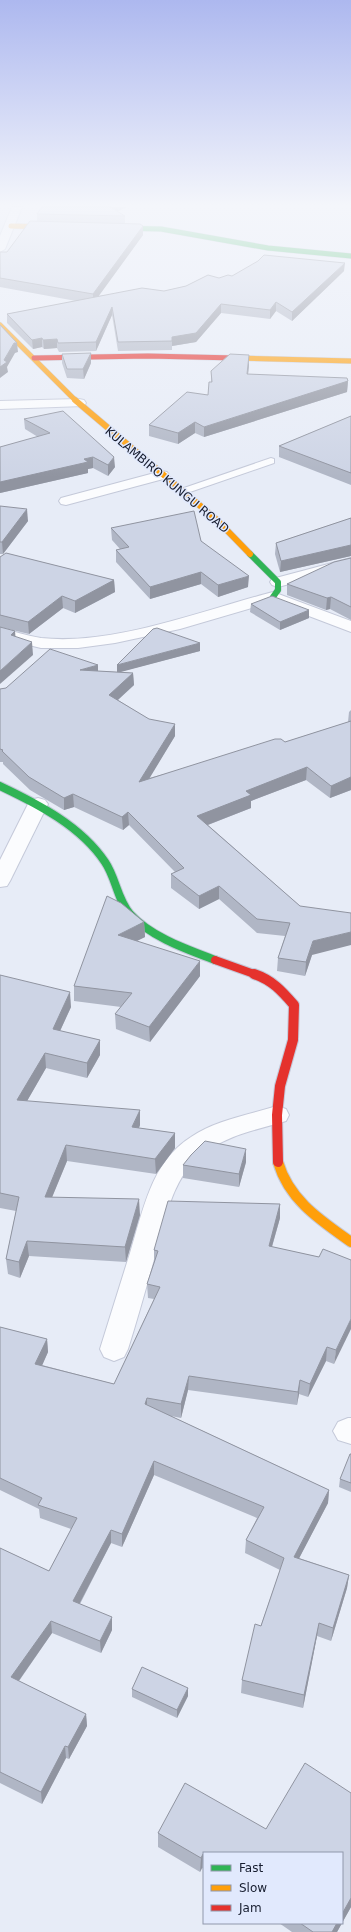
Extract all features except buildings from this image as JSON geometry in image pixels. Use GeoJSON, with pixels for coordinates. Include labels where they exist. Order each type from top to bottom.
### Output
{"type":"FeatureCollection","features":[{"type":"Feature","properties":{"kind":"street","name":"KULAMBIRO KUNGU ROAD"},"geometry":{"type":"LineString","coordinates":[[0,325],[79,404],[217,520],[276,589],[351,627]]}},
{"type":"Feature","properties":{"kind":"street"},"geometry":{"type":"LineString","coordinates":[[34,358],[148,356],[351,361]]}},
{"type":"Feature","properties":{"kind":"street"},"geometry":{"type":"LineString","coordinates":[[0,405],[79,404]]}},
{"type":"Feature","properties":{"kind":"street"},"geometry":{"type":"LineString","coordinates":[[66,501],[162,475]]}},
{"type":"Feature","properties":{"kind":"street"},"geometry":{"type":"LineString","coordinates":[[0,633],[42,642],[78,644],[130,635],[180,624],[351,563]]}},
{"type":"Feature","properties":{"kind":"street"},"geometry":{"type":"LineString","coordinates":[[37,662],[58,643]]}},
{"type":"Feature","properties":{"kind":"street"},"geometry":{"type":"LineString","coordinates":[[0,786],[38,804],[103,857],[114,875],[121,904],[138,920],[174,942],[264,977],[276,985],[294,1005],[293,1040],[280,1086],[277,1115],[278,1162],[285,1182],[296,1198],[307,1210],[351,1242]]}},
{"type":"Feature","properties":{"kind":"street"},"geometry":{"type":"LineString","coordinates":[[0,881],[38,804]]}},
{"type":"Feature","properties":{"kind":"street"},"geometry":{"type":"LineString","coordinates":[[114,1349],[152,1217],[167,1177],[176,1163],[190,1149],[215,1134],[277,1115]]}},
{"type":"Feature","properties":{"kind":"lane"},"geometry":{"type":"LineString","coordinates":[[184,491],[271,461]]}},
{"type":"Feature","properties":{"kind":"traffic: fast"},"geometry":{"type":"LineString","coordinates":[[250,554],[278,582],[278,590],[273,597]]}},
{"type":"Feature","properties":{"kind":"traffic: fast"},"geometry":{"type":"LineString","coordinates":[[0,786],[42,807],[79,834],[105,862],[123,904],[130,914],[140,923],[151,931],[178,945],[215,960]]}},
{"type":"Feature","properties":{"kind":"traffic: slow"},"geometry":{"type":"LineString","coordinates":[[0,325],[83,408],[217,520],[250,554]]}},
{"type":"Feature","properties":{"kind":"traffic: slow"},"geometry":{"type":"LineString","coordinates":[[236,358],[351,361]]}},
{"type":"Feature","properties":{"kind":"traffic: slow"},"geometry":{"type":"LineString","coordinates":[[278,1162],[285,1182],[298,1200],[315,1216],[351,1242]]}},
{"type":"Feature","properties":{"kind":"traffic: jam"},"geometry":{"type":"LineString","coordinates":[[34,358],[148,356],[236,358]]}},
{"type":"Feature","properties":{"kind":"traffic: jam"},"geometry":{"type":"LineString","coordinates":[[215,960],[264,977],[276,985],[294,1005],[293,1040],[280,1086],[277,1115],[278,1162]]}}]}
